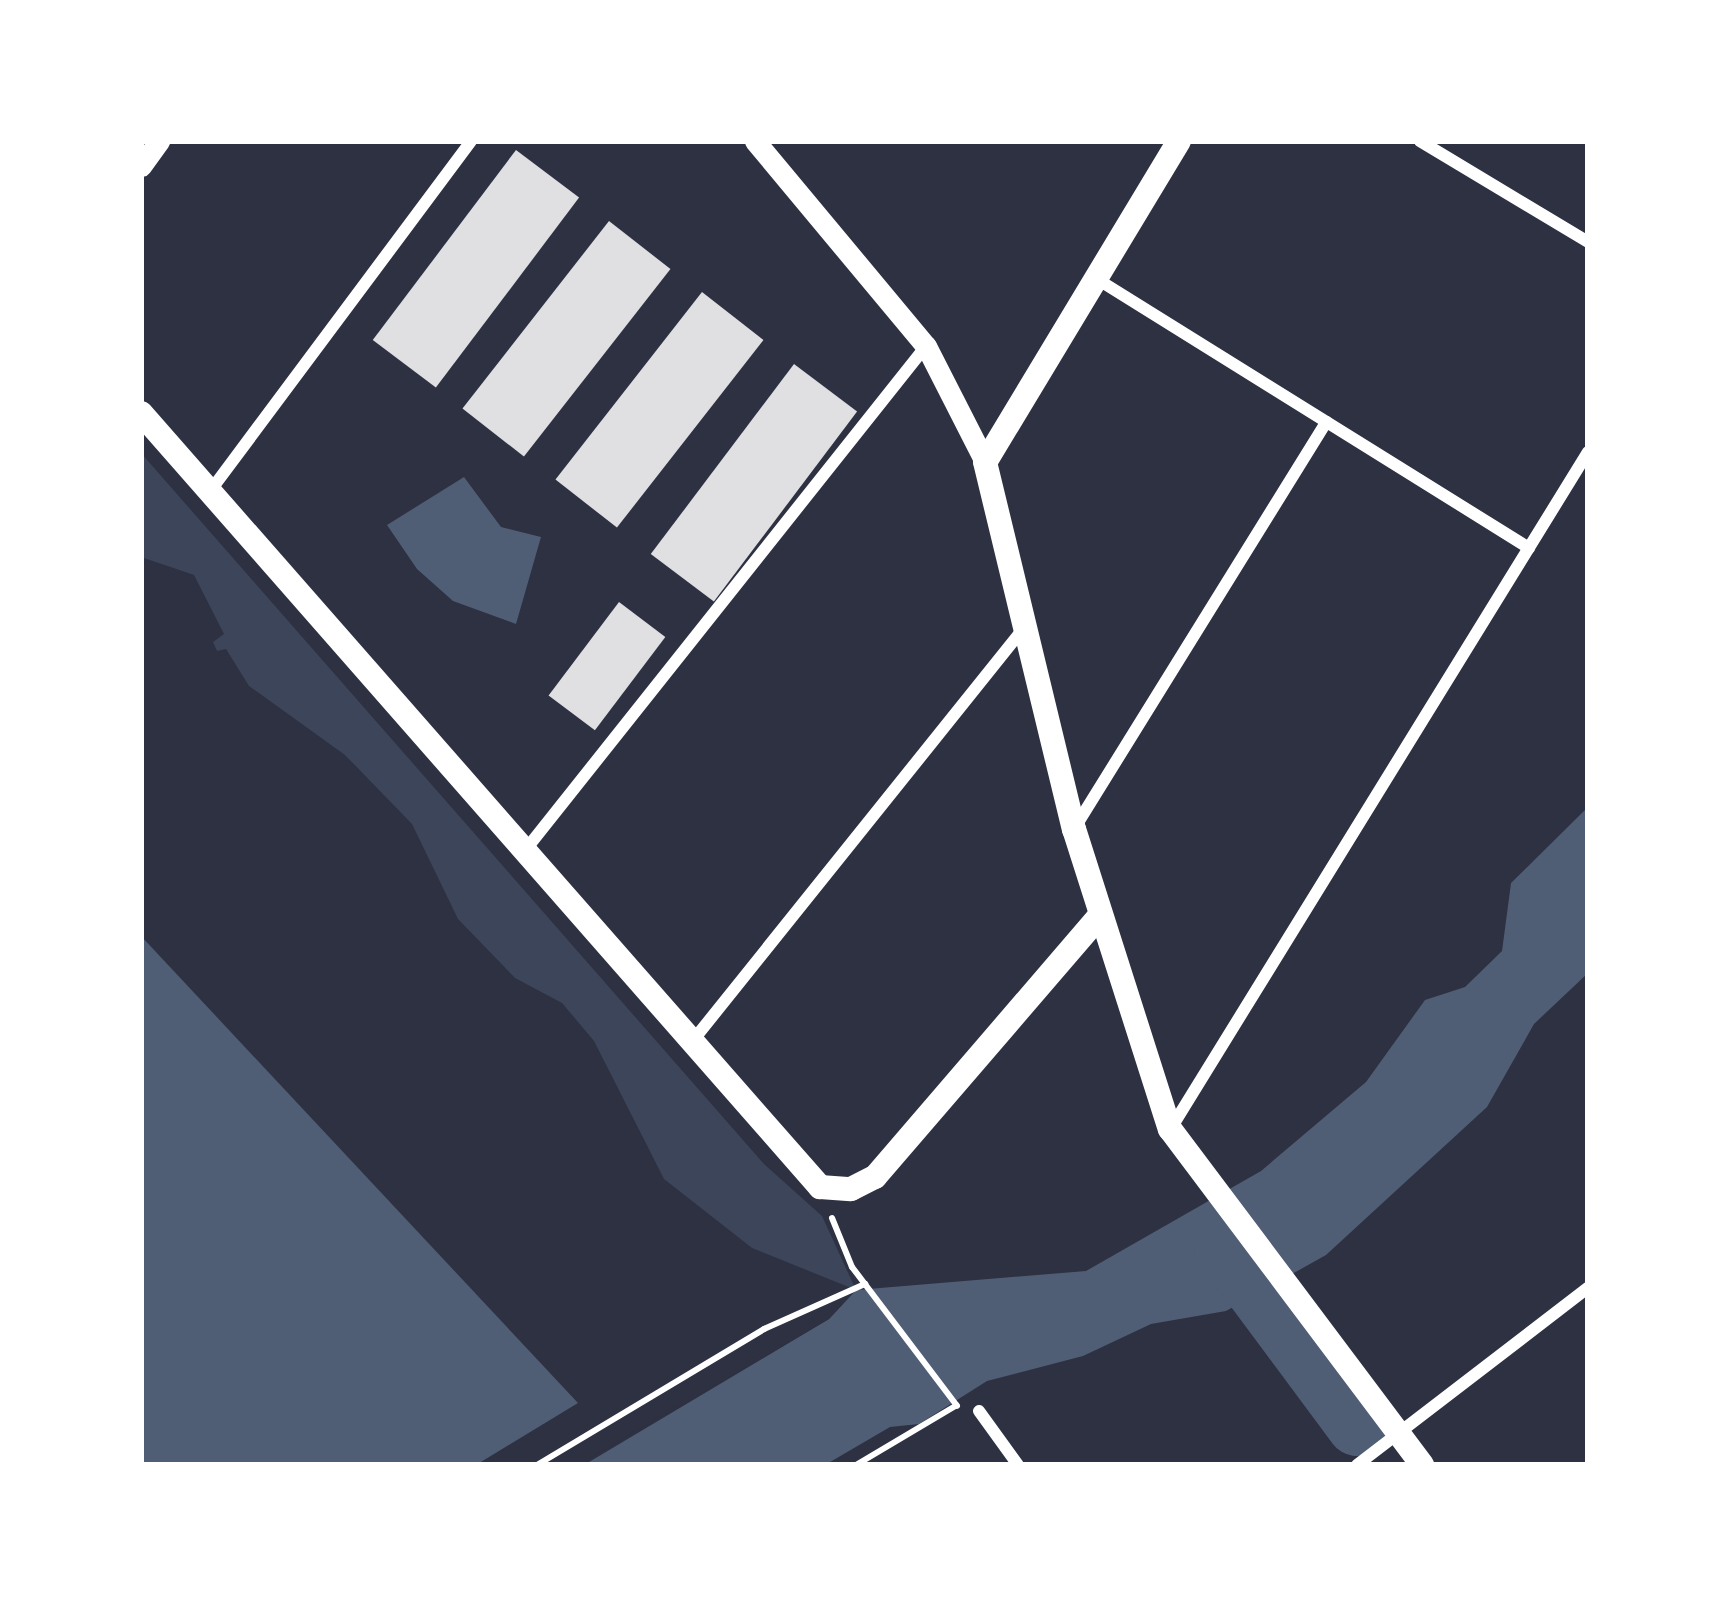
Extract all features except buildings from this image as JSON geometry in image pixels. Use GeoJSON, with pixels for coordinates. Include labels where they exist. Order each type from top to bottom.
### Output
{"type":"FeatureCollection","features":[{"type":"Feature","properties":{"kind":"main road"},"geometry":{"type":"LineString","coordinates":[[1178,141],[985,462],[1074,829],[1170,1129],[1422,1465]]}},
{"type":"Feature","properties":{"kind":"main road"},"geometry":{"type":"LineString","coordinates":[[141,413],[695,1038],[820,1187],[851,1190],[875,1177],[1100,915]]}},
{"type":"Feature","properties":{"kind":"street"},"geometry":{"type":"LineString","coordinates":[[141,166],[159,141]]}},
{"type":"Feature","properties":{"kind":"street"},"geometry":{"type":"LineString","coordinates":[[211,490],[471,141]]}},
{"type":"Feature","properties":{"kind":"street"},"geometry":{"type":"LineString","coordinates":[[755,141],[926,346],[985,462]]}},
{"type":"Feature","properties":{"kind":"street"},"geometry":{"type":"LineString","coordinates":[[1420,141],[1588,242]]}},
{"type":"Feature","properties":{"kind":"street"},"geometry":{"type":"LineString","coordinates":[[1096,279],[1529,548]]}},
{"type":"Feature","properties":{"kind":"street"},"geometry":{"type":"LineString","coordinates":[[527,848],[926,346]]}},
{"type":"Feature","properties":{"kind":"street"},"geometry":{"type":"LineString","coordinates":[[1074,829],[1326,422]]}},
{"type":"Feature","properties":{"kind":"street"},"geometry":{"type":"LineString","coordinates":[[1170,1129],[1588,452]]}},
{"type":"Feature","properties":{"kind":"street"},"geometry":{"type":"LineString","coordinates":[[695,1038],[1024,628]]}},
{"type":"Feature","properties":{"kind":"street"},"geometry":{"type":"LineString","coordinates":[[1357,1465],[1588,1288]]}},
{"type":"Feature","properties":{"kind":"street"},"geometry":{"type":"LineString","coordinates":[[979,1412],[1018,1465]]}},
{"type":"Feature","properties":{"kind":"path"},"geometry":{"type":"LineString","coordinates":[[820,1187],[865,1284],[957,1406],[856,1465]]}},
{"type":"Feature","properties":{"kind":"path"},"geometry":{"type":"LineString","coordinates":[[537,1465],[764,1329],[865,1284]]}},
{"type":"Feature","properties":{"kind":"shaded area"},"geometry":{"type":"Polygon","coordinates":[[[141,453],[764,1164],[822,1216],[856,1290],[752,1248],[664,1179],[594,1041],[562,1003],[515,978],[458,919],[412,824],[345,755],[249,686],[226,649],[217,651],[213,642],[224,634],[194,575],[141,557],[141,453]]]}},
{"type":"Feature","properties":{"kind":"shaded area"},"geometry":{"type":"Polygon","coordinates":[[[464,477],[501,527],[541,537],[516,624],[453,601],[417,569],[387,525],[464,477]]]}},
{"type":"Feature","properties":{"kind":"shaded area"},"geometry":{"type":"Polygon","coordinates":[[[1588,807],[1588,973],[1534,1024],[1487,1107],[1326,1255],[1226,1311],[1151,1324],[1083,1356],[987,1381],[919,1424],[890,1427],[825,1465],[584,1465],[829,1319],[856,1290],[1086,1271],[1261,1171],[1366,1082],[1425,1000],[1465,987],[1502,951],[1511,883],[1588,807]]]}},
{"type":"Feature","properties":{"kind":"shaded area"},"geometry":{"type":"Polygon","coordinates":[[[141,936],[578,1403],[476,1465],[141,1465],[141,936]]]}},
{"type":"Feature","properties":{"kind":"pier"},"geometry":{"type":"Polygon","coordinates":[[[856,1290],[829,1319],[578,1465],[825,1314],[856,1290]]]}},
{"type":"Feature","properties":{"kind":"waterway"},"geometry":{"type":"LineString","coordinates":[[1224,1247],[1357,1426]]}}]}
